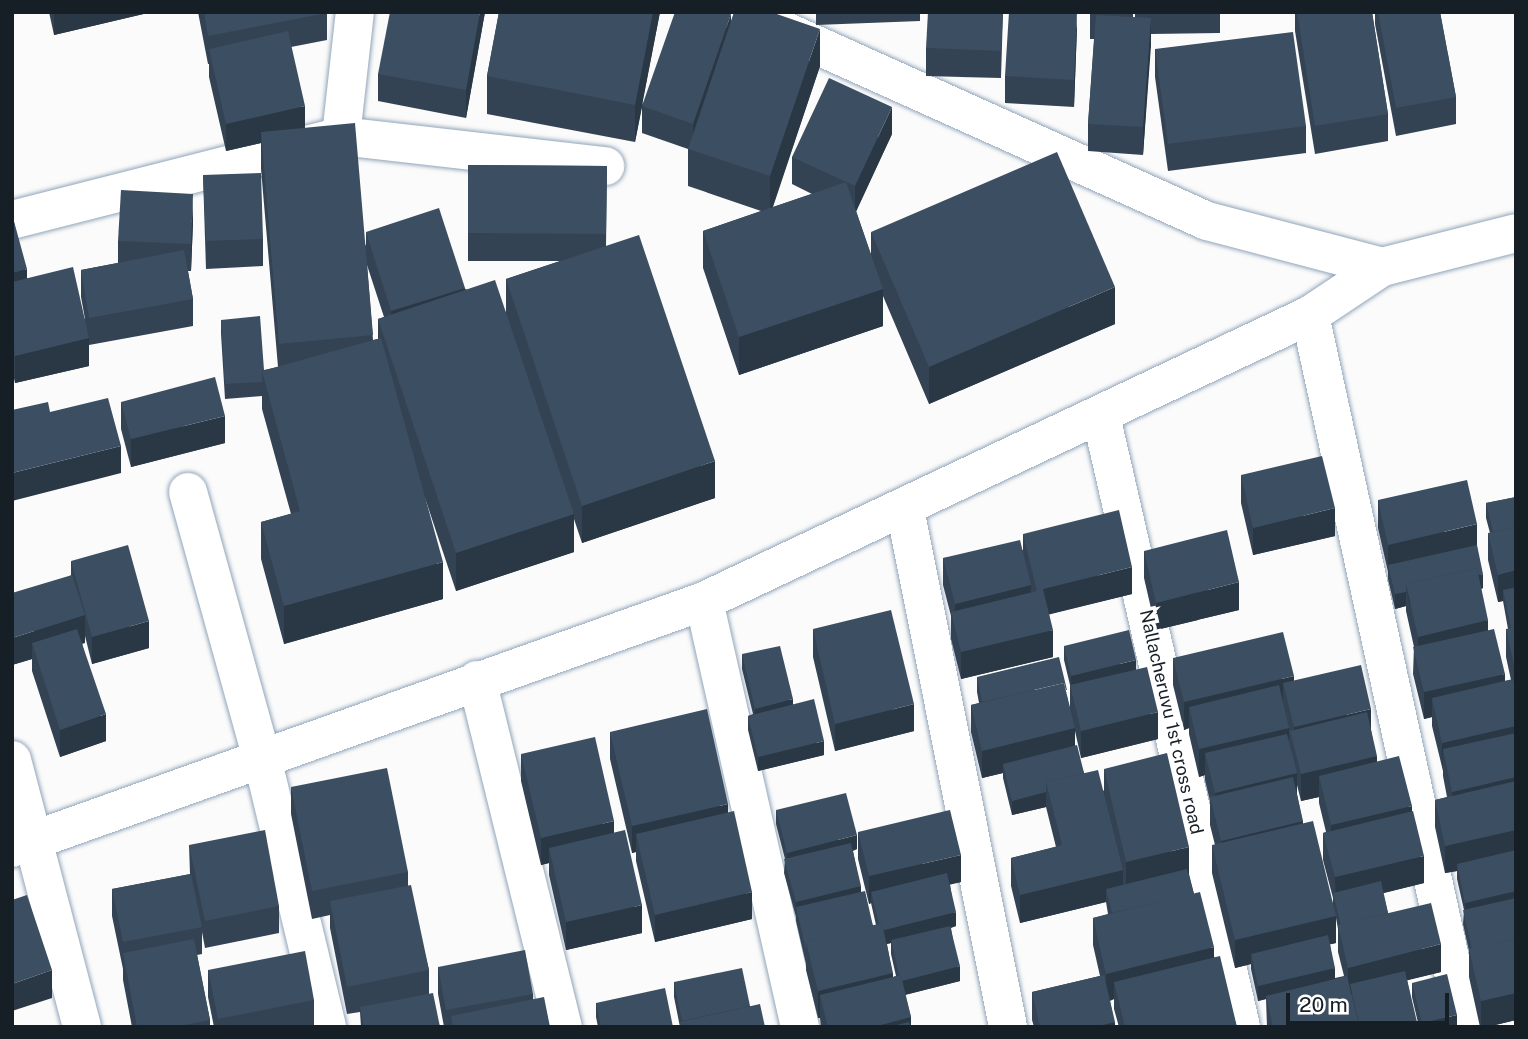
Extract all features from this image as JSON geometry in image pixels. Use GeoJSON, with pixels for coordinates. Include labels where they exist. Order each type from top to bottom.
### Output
{"type":"FeatureCollection","features":[{"type":"Feature","properties":{"kind":"street"},"geometry":{"type":"LineString","coordinates":[[341,136],[355,12]]}},
{"type":"Feature","properties":{"kind":"street"},"geometry":{"type":"LineString","coordinates":[[750,14],[1207,221],[1382,267]]}},
{"type":"Feature","properties":{"kind":"street"},"geometry":{"type":"LineString","coordinates":[[12,220],[341,136],[605,166]]}},
{"type":"Feature","properties":{"kind":"street"},"geometry":{"type":"LineString","coordinates":[[24,844],[704,601],[905,509],[1310,315],[1382,267],[1514,239]]}},
{"type":"Feature","properties":{"kind":"street"},"geometry":{"type":"LineString","coordinates":[[1310,315],[1465,1027]]}},
{"type":"Feature","properties":{"kind":"street","name":"Nallacheruvu 1st cross road"},"geometry":{"type":"LineString","coordinates":[[1101,416],[1241,1027]]}},
{"type":"Feature","properties":{"kind":"street"},"geometry":{"type":"LineString","coordinates":[[188,492],[262,758],[327,1027]]}},
{"type":"Feature","properties":{"kind":"street"},"geometry":{"type":"LineString","coordinates":[[905,509],[1008,1027]]}},
{"type":"Feature","properties":{"kind":"street"},"geometry":{"type":"LineString","coordinates":[[704,601],[800,1027]]}},
{"type":"Feature","properties":{"kind":"street"},"geometry":{"type":"LineString","coordinates":[[477,680],[563,1027]]}},
{"type":"Feature","properties":{"kind":"street"},"geometry":{"type":"LineString","coordinates":[[12,760],[24,844],[82,1027]]}},
{"type":"Feature","properties":{"kind":"building"},"geometry":{"type":"Polygon","coordinates":[[[204,12],[327,12],[327,13],[208,36],[204,12]]]}},
{"type":"Feature","properties":{"kind":"building"},"geometry":{"type":"Polygon","coordinates":[[[390,12],[480,12],[466,90],[378,74],[390,12]]]}},
{"type":"Feature","properties":{"kind":"building"},"geometry":{"type":"Polygon","coordinates":[[[499,12],[653,12],[635,105],[487,76],[499,12]]]}},
{"type":"Feature","properties":{"kind":"building"},"geometry":{"type":"Polygon","coordinates":[[[675,12],[731,14],[693,124],[642,106],[675,12]]]}},
{"type":"Feature","properties":{"kind":"building"},"geometry":{"type":"Polygon","coordinates":[[[734,12],[771,12],[820,29],[770,176],[688,149],[734,12]]]}},
{"type":"Feature","properties":{"kind":"building"},"geometry":{"type":"Polygon","coordinates":[[[928,12],[1003,12],[1001,51],[926,48],[928,12]]]}},
{"type":"Feature","properties":{"kind":"building"},"geometry":{"type":"Polygon","coordinates":[[[1009,12],[1077,12],[1074,80],[1005,76],[1009,12]]]}},
{"type":"Feature","properties":{"kind":"building"},"geometry":{"type":"Polygon","coordinates":[[[1297,12],[1372,12],[1388,114],[1315,126],[1297,12]]]}},
{"type":"Feature","properties":{"kind":"building"},"geometry":{"type":"Polygon","coordinates":[[[1378,12],[1440,12],[1456,97],[1396,108],[1378,12]]]}},
{"type":"Feature","properties":{"kind":"building"},"geometry":{"type":"Polygon","coordinates":[[[1096,15],[1151,18],[1143,127],[1088,124],[1096,15]]]}},
{"type":"Feature","properties":{"kind":"building"},"geometry":{"type":"Polygon","coordinates":[[[288,31],[305,106],[226,124],[209,49],[288,31]]]}},
{"type":"Feature","properties":{"kind":"building"},"geometry":{"type":"Polygon","coordinates":[[[1293,32],[1306,126],[1168,144],[1155,49],[1293,32]]]}},
{"type":"Feature","properties":{"kind":"building"},"geometry":{"type":"Polygon","coordinates":[[[829,78],[892,107],[855,186],[792,157],[829,78]]]}},
{"type":"Feature","properties":{"kind":"building"},"geometry":{"type":"Polygon","coordinates":[[[355,123],[373,335],[279,344],[261,132],[355,123]]]}},
{"type":"Feature","properties":{"kind":"building"},"geometry":{"type":"Polygon","coordinates":[[[1057,152],[1115,287],[929,367],[871,232],[1057,152]]]}},
{"type":"Feature","properties":{"kind":"building"},"geometry":{"type":"Polygon","coordinates":[[[468,165],[607,166],[606,234],[468,233],[468,165]]]}},
{"type":"Feature","properties":{"kind":"building"},"geometry":{"type":"Polygon","coordinates":[[[261,173],[263,239],[206,241],[203,175],[261,173]]]}},
{"type":"Feature","properties":{"kind":"building"},"geometry":{"type":"Polygon","coordinates":[[[846,182],[883,289],[739,337],[703,231],[846,182]]]}},
{"type":"Feature","properties":{"kind":"building"},"geometry":{"type":"Polygon","coordinates":[[[121,190],[193,194],[191,244],[118,241],[121,190]]]}},
{"type":"Feature","properties":{"kind":"building"},"geometry":{"type":"Polygon","coordinates":[[[439,208],[465,288],[391,311],[366,232],[439,208]]]}},
{"type":"Feature","properties":{"kind":"building"},"geometry":{"type":"Polygon","coordinates":[[[12,214],[27,269],[12,273],[12,214]]]}},
{"type":"Feature","properties":{"kind":"building"},"geometry":{"type":"Polygon","coordinates":[[[639,235],[715,461],[582,506],[506,279],[639,235]]]}},
{"type":"Feature","properties":{"kind":"building"},"geometry":{"type":"Polygon","coordinates":[[[184,250],[193,299],[89,318],[81,270],[184,250]]]}},
{"type":"Feature","properties":{"kind":"building"},"geometry":{"type":"Polygon","coordinates":[[[73,267],[89,338],[15,356],[12,343],[12,282],[73,267]]]}},
{"type":"Feature","properties":{"kind":"building"},"geometry":{"type":"Polygon","coordinates":[[[495,280],[574,514],[456,553],[378,319],[495,280]]]}},
{"type":"Feature","properties":{"kind":"building"},"geometry":{"type":"Polygon","coordinates":[[[260,316],[264,370],[262,382],[225,384],[221,320],[260,316]]]}},
{"type":"Feature","properties":{"kind":"building"},"geometry":{"type":"Polygon","coordinates":[[[381,338],[443,562],[284,606],[261,522],[300,511],[262,371],[381,338]]]}},
{"type":"Feature","properties":{"kind":"building"},"geometry":{"type":"Polygon","coordinates":[[[215,377],[225,416],[131,439],[121,402],[215,377]]]}},
{"type":"Feature","properties":{"kind":"building"},"geometry":{"type":"Polygon","coordinates":[[[108,398],[121,446],[12,473],[12,410],[48,402],[50,412],[108,398]]]}},
{"type":"Feature","properties":{"kind":"building"},"geometry":{"type":"Polygon","coordinates":[[[1322,456],[1335,508],[1253,528],[1241,475],[1322,456]]]}},
{"type":"Feature","properties":{"kind":"building"},"geometry":{"type":"Polygon","coordinates":[[[1467,480],[1477,524],[1388,545],[1378,500],[1467,480]]]}},
{"type":"Feature","properties":{"kind":"building"},"geometry":{"type":"Polygon","coordinates":[[[1516,497],[1516,527],[1493,532],[1486,503],[1516,497]]]}},
{"type":"Feature","properties":{"kind":"building"},"geometry":{"type":"Polygon","coordinates":[[[1119,510],[1132,567],[1043,589],[1053,630],[961,652],[951,612],[1037,591],[1023,534],[1119,510]]]}},
{"type":"Feature","properties":{"kind":"building"},"geometry":{"type":"Polygon","coordinates":[[[1516,527],[1516,570],[1498,575],[1488,533],[1516,527]]]}},
{"type":"Feature","properties":{"kind":"building"},"geometry":{"type":"Polygon","coordinates":[[[1227,530],[1239,582],[1156,603],[1144,551],[1227,530]]]}},
{"type":"Feature","properties":{"kind":"building"},"geometry":{"type":"Polygon","coordinates":[[[1020,540],[1031,585],[955,604],[943,558],[1020,540]]]}},
{"type":"Feature","properties":{"kind":"building"},"geometry":{"type":"Polygon","coordinates":[[[128,545],[149,621],[92,637],[71,561],[128,545]]]}},
{"type":"Feature","properties":{"kind":"building"},"geometry":{"type":"Polygon","coordinates":[[[1477,545],[1483,574],[1478,575],[1477,568],[1406,584],[1406,592],[1395,594],[1388,565],[1477,545]]]}},
{"type":"Feature","properties":{"kind":"building"},"geometry":{"type":"Polygon","coordinates":[[[1477,568],[1488,620],[1418,637],[1406,584],[1477,568]]]}},
{"type":"Feature","properties":{"kind":"building"},"geometry":{"type":"Polygon","coordinates":[[[72,575],[85,615],[12,638],[12,593],[72,575]]]}},
{"type":"Feature","properties":{"kind":"building"},"geometry":{"type":"Polygon","coordinates":[[[1516,587],[1516,627],[1511,628],[1503,590],[1516,587]]]}},
{"type":"Feature","properties":{"kind":"building"},"geometry":{"type":"Polygon","coordinates":[[[891,610],[914,704],[835,724],[813,629],[891,610]]]}},
{"type":"Feature","properties":{"kind":"building"},"geometry":{"type":"Polygon","coordinates":[[[1516,627],[1516,669],[1515,669],[1506,629],[1516,627]]]}},
{"type":"Feature","properties":{"kind":"building"},"geometry":{"type":"Polygon","coordinates":[[[77,629],[106,714],[60,730],[32,643],[77,629]]]}},
{"type":"Feature","properties":{"kind":"building"},"geometry":{"type":"Polygon","coordinates":[[[1494,629],[1505,674],[1424,692],[1413,647],[1494,629]]]}},
{"type":"Feature","properties":{"kind":"building"},"geometry":{"type":"Polygon","coordinates":[[[1129,630],[1136,660],[1071,676],[1064,646],[1129,630]]]}},
{"type":"Feature","properties":{"kind":"building"},"geometry":{"type":"Polygon","coordinates":[[[1283,632],[1294,676],[1184,702],[1173,658],[1283,632]]]}},
{"type":"Feature","properties":{"kind":"building"},"geometry":{"type":"Polygon","coordinates":[[[780,646],[793,699],[755,709],[742,654],[780,646]]]}},
{"type":"Feature","properties":{"kind":"building"},"geometry":{"type":"Polygon","coordinates":[[[1059,657],[1067,690],[1064,683],[982,702],[977,677],[1059,657]]]}},
{"type":"Feature","properties":{"kind":"building"},"geometry":{"type":"Polygon","coordinates":[[[1361,665],[1371,709],[1294,727],[1283,683],[1361,665]]]}},
{"type":"Feature","properties":{"kind":"building"},"geometry":{"type":"Polygon","coordinates":[[[1147,667],[1158,712],[1081,731],[1070,685],[1147,667]]]}},
{"type":"Feature","properties":{"kind":"building"},"geometry":{"type":"Polygon","coordinates":[[[1513,679],[1516,692],[1516,726],[1442,743],[1432,698],[1513,679]]]}},
{"type":"Feature","properties":{"kind":"building"},"geometry":{"type":"Polygon","coordinates":[[[1064,683],[1075,728],[982,751],[971,705],[1064,683]]]}},
{"type":"Feature","properties":{"kind":"building"},"geometry":{"type":"Polygon","coordinates":[[[1279,685],[1289,728],[1199,749],[1189,707],[1279,685]]]}},
{"type":"Feature","properties":{"kind":"building"},"geometry":{"type":"Polygon","coordinates":[[[814,699],[824,741],[758,757],[748,716],[814,699]]]}},
{"type":"Feature","properties":{"kind":"building"},"geometry":{"type":"Polygon","coordinates":[[[707,709],[728,804],[632,826],[610,732],[707,709]]]}},
{"type":"Feature","properties":{"kind":"building"},"geometry":{"type":"Polygon","coordinates":[[[1367,712],[1377,756],[1301,774],[1290,731],[1367,712]]]}},
{"type":"Feature","properties":{"kind":"building"},"geometry":{"type":"Polygon","coordinates":[[[1516,733],[1516,777],[1452,792],[1443,749],[1516,733]]]}},
{"type":"Feature","properties":{"kind":"building"},"geometry":{"type":"Polygon","coordinates":[[[1287,734],[1297,773],[1215,793],[1205,753],[1287,734]]]}},
{"type":"Feature","properties":{"kind":"building"},"geometry":{"type":"Polygon","coordinates":[[[595,737],[614,821],[541,838],[521,754],[595,737]]]}},
{"type":"Feature","properties":{"kind":"building"},"geometry":{"type":"Polygon","coordinates":[[[1077,745],[1084,773],[1046,782],[1046,792],[1012,801],[1003,764],[1077,745]]]}},
{"type":"Feature","properties":{"kind":"building"},"geometry":{"type":"Polygon","coordinates":[[[1167,753],[1189,847],[1126,862],[1104,769],[1167,753]]]}},
{"type":"Feature","properties":{"kind":"building"},"geometry":{"type":"Polygon","coordinates":[[[1399,756],[1412,806],[1331,825],[1319,776],[1399,756]]]}},
{"type":"Feature","properties":{"kind":"building"},"geometry":{"type":"Polygon","coordinates":[[[387,768],[408,872],[312,891],[291,787],[387,768]]]}},
{"type":"Feature","properties":{"kind":"building"},"geometry":{"type":"Polygon","coordinates":[[[1098,770],[1123,870],[1020,895],[1011,858],[1062,845],[1046,782],[1098,770]]]}},
{"type":"Feature","properties":{"kind":"building"},"geometry":{"type":"Polygon","coordinates":[[[1293,777],[1303,821],[1221,841],[1210,797],[1293,777]]]}},
{"type":"Feature","properties":{"kind":"building"},"geometry":{"type":"Polygon","coordinates":[[[1516,781],[1516,830],[1445,846],[1435,800],[1516,781]]]}},
{"type":"Feature","properties":{"kind":"building"},"geometry":{"type":"Polygon","coordinates":[[[846,793],[857,835],[787,853],[776,810],[846,793]]]}},
{"type":"Feature","properties":{"kind":"building"},"geometry":{"type":"Polygon","coordinates":[[[950,810],[961,855],[869,876],[858,832],[950,810]]]}},
{"type":"Feature","properties":{"kind":"building"},"geometry":{"type":"Polygon","coordinates":[[[734,811],[752,892],[655,915],[636,834],[734,811]]]}},
{"type":"Feature","properties":{"kind":"building"},"geometry":{"type":"Polygon","coordinates":[[[1413,811],[1424,856],[1335,877],[1323,833],[1413,811]]]}},
{"type":"Feature","properties":{"kind":"building"},"geometry":{"type":"Polygon","coordinates":[[[1313,821],[1336,916],[1235,940],[1212,845],[1313,821]]]}},
{"type":"Feature","properties":{"kind":"building"},"geometry":{"type":"Polygon","coordinates":[[[265,830],[279,906],[205,921],[189,845],[265,830]]]}},
{"type":"Feature","properties":{"kind":"building"},"geometry":{"type":"Polygon","coordinates":[[[625,830],[642,905],[566,922],[549,848],[625,830]]]}},
{"type":"Feature","properties":{"kind":"building"},"geometry":{"type":"Polygon","coordinates":[[[851,843],[861,886],[796,902],[784,859],[851,843]]]}},
{"type":"Feature","properties":{"kind":"building"},"geometry":{"type":"Polygon","coordinates":[[[1516,850],[1516,891],[1465,903],[1457,864],[1516,850]]]}},
{"type":"Feature","properties":{"kind":"building"},"geometry":{"type":"Polygon","coordinates":[[[1187,869],[1194,894],[1112,913],[1106,889],[1187,869]]]}},
{"type":"Feature","properties":{"kind":"building"},"geometry":{"type":"Polygon","coordinates":[[[947,873],[956,912],[884,930],[882,923],[879,924],[871,892],[947,873]]]}},
{"type":"Feature","properties":{"kind":"building"},"geometry":{"type":"Polygon","coordinates":[[[191,874],[202,927],[123,942],[112,889],[191,874]]]}},
{"type":"Feature","properties":{"kind":"building"},"geometry":{"type":"Polygon","coordinates":[[[1381,881],[1388,913],[1341,925],[1333,893],[1381,881]]]}},
{"type":"Feature","properties":{"kind":"building"},"geometry":{"type":"Polygon","coordinates":[[[411,885],[429,970],[347,987],[330,901],[411,885]]]}},
{"type":"Feature","properties":{"kind":"building"},"geometry":{"type":"Polygon","coordinates":[[[865,891],[873,926],[806,942],[806,950],[796,907],[865,891]]]}},
{"type":"Feature","properties":{"kind":"building"},"geometry":{"type":"Polygon","coordinates":[[[1200,892],[1214,947],[1106,974],[1093,918],[1200,892]]]}},
{"type":"Feature","properties":{"kind":"building"},"geometry":{"type":"Polygon","coordinates":[[[27,895],[52,970],[12,984],[12,900],[27,895]]]}},
{"type":"Feature","properties":{"kind":"building"},"geometry":{"type":"Polygon","coordinates":[[[1516,898],[1516,939],[1472,949],[1463,910],[1516,898]]]}},
{"type":"Feature","properties":{"kind":"building"},"geometry":{"type":"Polygon","coordinates":[[[1431,903],[1441,944],[1348,968],[1338,925],[1431,903]]]}},
{"type":"Feature","properties":{"kind":"building"},"geometry":{"type":"Polygon","coordinates":[[[882,923],[893,973],[818,991],[806,942],[882,923]]]}},
{"type":"Feature","properties":{"kind":"building"},"geometry":{"type":"Polygon","coordinates":[[[950,926],[960,966],[902,981],[891,940],[950,926]]]}},
{"type":"Feature","properties":{"kind":"building"},"geometry":{"type":"Polygon","coordinates":[[[1328,935],[1335,968],[1258,986],[1251,954],[1328,935]]]}},
{"type":"Feature","properties":{"kind":"building"},"geometry":{"type":"Polygon","coordinates":[[[194,939],[210,1020],[174,1027],[137,1027],[123,953],[194,939]]]}},
{"type":"Feature","properties":{"kind":"building"},"geometry":{"type":"Polygon","coordinates":[[[1516,939],[1516,993],[1481,1001],[1469,949],[1516,939]]]}},
{"type":"Feature","properties":{"kind":"building"},"geometry":{"type":"Polygon","coordinates":[[[525,950],[533,994],[446,1010],[438,967],[525,950]]]}},
{"type":"Feature","properties":{"kind":"building"},"geometry":{"type":"Polygon","coordinates":[[[305,951],[314,1000],[218,1019],[208,970],[305,951]]]}},
{"type":"Feature","properties":{"kind":"building"},"geometry":{"type":"Polygon","coordinates":[[[1220,956],[1237,1027],[1125,1027],[1114,982],[1220,956]]]}},
{"type":"Feature","properties":{"kind":"building"},"geometry":{"type":"Polygon","coordinates":[[[742,968],[750,1006],[682,1021],[674,982],[742,968]]]}},
{"type":"Feature","properties":{"kind":"building"},"geometry":{"type":"Polygon","coordinates":[[[1405,971],[1417,1022],[1399,1027],[1360,1027],[1350,984],[1405,971]]]}},
{"type":"Feature","properties":{"kind":"building"},"geometry":{"type":"Polygon","coordinates":[[[1447,974],[1457,1015],[1422,1023],[1412,983],[1447,974]]]}},
{"type":"Feature","properties":{"kind":"building"},"geometry":{"type":"Polygon","coordinates":[[[901,975],[911,1017],[873,1027],[828,1027],[820,995],[901,975]]]}},
{"type":"Feature","properties":{"kind":"building"},"geometry":{"type":"Polygon","coordinates":[[[1104,975],[1115,1022],[1094,1027],[1040,1027],[1032,992],[1104,975]]]}},
{"type":"Feature","properties":{"kind":"building"},"geometry":{"type":"Polygon","coordinates":[[[1347,976],[1358,1021],[1335,1027],[1273,1027],[1266,996],[1347,976]]]}},
{"type":"Feature","properties":{"kind":"building"},"geometry":{"type":"Polygon","coordinates":[[[665,988],[673,1027],[601,1027],[596,1003],[665,988]]]}},
{"type":"Feature","properties":{"kind":"building"},"geometry":{"type":"Polygon","coordinates":[[[433,993],[440,1027],[364,1027],[360,1007],[433,993]]]}},
{"type":"Feature","properties":{"kind":"building"},"geometry":{"type":"Polygon","coordinates":[[[544,997],[550,1027],[453,1027],[451,1016],[544,997]]]}},
{"type":"Feature","properties":{"kind":"building"},"geometry":{"type":"Polygon","coordinates":[[[760,1004],[765,1027],[681,1027],[680,1022],[760,1004]]]}},
{"type":"Feature","properties":{"kind":"building"},"geometry":{"type":"Polygon","coordinates":[[[909,1022],[911,1027],[888,1027],[909,1022]]]}}]}
